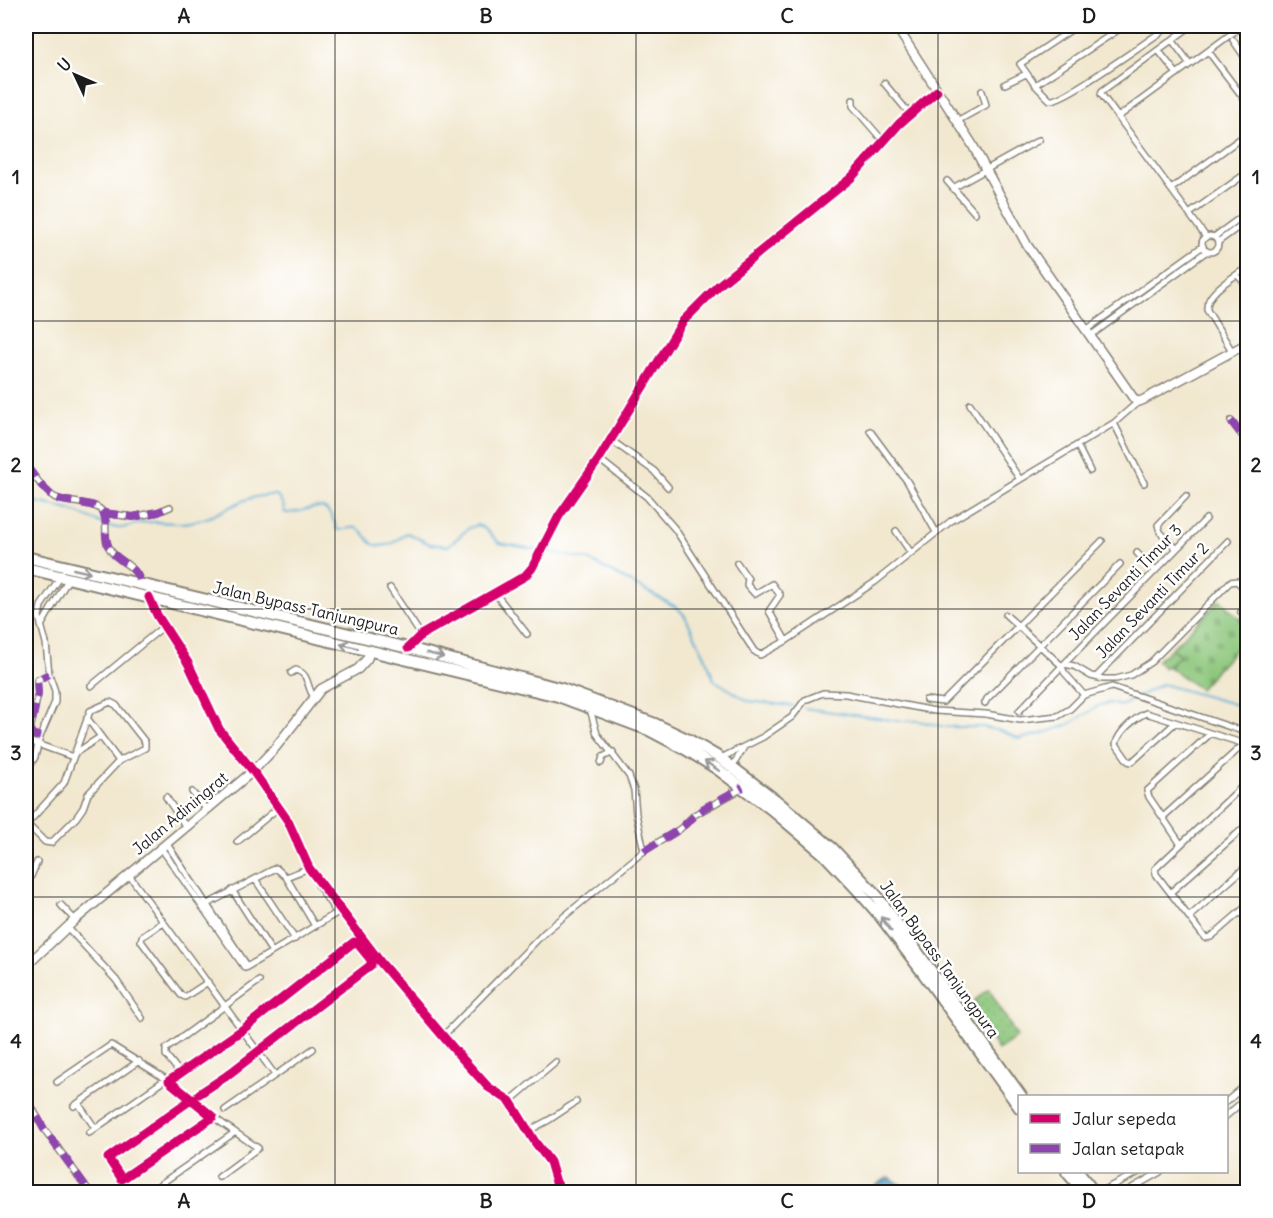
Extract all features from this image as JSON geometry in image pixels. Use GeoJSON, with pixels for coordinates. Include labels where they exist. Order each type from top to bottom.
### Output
{"type":"FeatureCollection","features":[{"type":"Feature","properties":{"kind":"highway","name":"Jalan Bypass Tanjungpura"},"geometry":{"type":"LineString","coordinates":[[26,557],[408,648],[562,688],[655,724],[720,759],[778,802],[832,848],[877,896],[1020,1095]]}},
{"type":"Feature","properties":{"kind":"highway","name":"Jalan Bypass Tanjungpura"},"geometry":{"type":"LineString","coordinates":[[26,568],[558,696],[658,735],[716,768],[771,809],[825,855],[875,910],[1018,1105]]}},
{"type":"Feature","properties":{"kind":"highway"},"geometry":{"type":"LineString","coordinates":[[1076,1177],[1092,1191]]}},
{"type":"Feature","properties":{"kind":"street"},"geometry":{"type":"LineString","coordinates":[[896,26],[957,121],[1027,245],[1138,402]]}},
{"type":"Feature","properties":{"kind":"street"},"geometry":{"type":"LineString","coordinates":[[1077,26],[1021,63],[1026,74],[1048,99],[1056,100],[1170,26]]}},
{"type":"Feature","properties":{"kind":"street"},"geometry":{"type":"LineString","coordinates":[[1035,85],[1124,26]]}},
{"type":"Feature","properties":{"kind":"street"},"geometry":{"type":"LineString","coordinates":[[1191,26],[1101,93],[1206,237],[1216,239],[1248,220]]}},
{"type":"Feature","properties":{"kind":"street"},"geometry":{"type":"LineString","coordinates":[[1118,117],[1242,26]]}},
{"type":"Feature","properties":{"kind":"street"},"geometry":{"type":"LineString","coordinates":[[1172,40],[1190,64]]}},
{"type":"Feature","properties":{"kind":"street"},"geometry":{"type":"LineString","coordinates":[[1233,40],[1248,62]]}},
{"type":"Feature","properties":{"kind":"street"},"geometry":{"type":"LineString","coordinates":[[1158,50],[1177,74]]}},
{"type":"Feature","properties":{"kind":"street"},"geometry":{"type":"LineString","coordinates":[[1209,51],[1248,104]]}},
{"type":"Feature","properties":{"kind":"street"},"geometry":{"type":"LineString","coordinates":[[1005,84],[1026,74]]}},
{"type":"Feature","properties":{"kind":"street"},"geometry":{"type":"LineString","coordinates":[[884,83],[910,114]]}},
{"type":"Feature","properties":{"kind":"street"},"geometry":{"type":"LineString","coordinates":[[408,648],[421,635],[525,576],[532,568],[559,516],[599,459],[683,321],[719,285],[851,178],[910,114],[937,91]]}},
{"type":"Feature","properties":{"kind":"street"},"geometry":{"type":"LineString","coordinates":[[957,121],[986,105],[982,91]]}},
{"type":"Feature","properties":{"kind":"street"},"geometry":{"type":"LineString","coordinates":[[853,100],[853,106],[884,142]]}},
{"type":"Feature","properties":{"kind":"street"},"geometry":{"type":"LineString","coordinates":[[1171,189],[1248,133]]}},
{"type":"Feature","properties":{"kind":"street"},"geometry":{"type":"LineString","coordinates":[[953,188],[1039,140]]}},
{"type":"Feature","properties":{"kind":"street"},"geometry":{"type":"LineString","coordinates":[[1189,214],[1248,172]]}},
{"type":"Feature","properties":{"kind":"street"},"geometry":{"type":"LineString","coordinates":[[947,181],[975,213]]}},
{"type":"Feature","properties":{"kind":"street"},"geometry":{"type":"LineString","coordinates":[[1088,333],[1205,248],[1215,250],[1216,239],[1248,212]]}},
{"type":"Feature","properties":{"kind":"street"},"geometry":{"type":"LineString","coordinates":[[1205,248],[1203,242],[1206,237]]}},
{"type":"Feature","properties":{"kind":"street"},"geometry":{"type":"LineString","coordinates":[[1232,351],[1206,307],[1211,296],[1248,267]]}},
{"type":"Feature","properties":{"kind":"street"},"geometry":{"type":"LineString","coordinates":[[1237,275],[1248,286]]}},
{"type":"Feature","properties":{"kind":"street"},"geometry":{"type":"LineString","coordinates":[[599,459],[646,497],[676,530],[756,654],[760,655],[786,641],[875,582],[951,520],[1114,423],[1138,402],[1248,343]]}},
{"type":"Feature","properties":{"kind":"street"},"geometry":{"type":"LineString","coordinates":[[970,404],[1019,478]]}},
{"type":"Feature","properties":{"kind":"street"},"geometry":{"type":"LineString","coordinates":[[1231,421],[1248,443]]}},
{"type":"Feature","properties":{"kind":"street"},"geometry":{"type":"LineString","coordinates":[[1114,423],[1144,483]]}},
{"type":"Feature","properties":{"kind":"street"},"geometry":{"type":"LineString","coordinates":[[870,431],[907,480],[936,532]]}},
{"type":"Feature","properties":{"kind":"street"},"geometry":{"type":"LineString","coordinates":[[611,440],[654,471],[668,487]]}},
{"type":"Feature","properties":{"kind":"street"},"geometry":{"type":"LineString","coordinates":[[1077,445],[1090,471]]}},
{"type":"Feature","properties":{"kind":"street"},"geometry":{"type":"LineString","coordinates":[[26,466],[55,497],[94,506],[104,515],[133,517],[170,507]]}},
{"type":"Feature","properties":{"kind":"street"},"geometry":{"type":"LineString","coordinates":[[1176,548],[1158,527],[1186,496]]}},
{"type":"Feature","properties":{"kind":"street"},"geometry":{"type":"LineString","coordinates":[[104,515],[105,538],[109,548],[138,574],[140,585]]}},
{"type":"Feature","properties":{"kind":"street","name":"Jalan Sevanti Timur 3"},"geometry":{"type":"LineString","coordinates":[[1019,711],[1206,519]]}},
{"type":"Feature","properties":{"kind":"street"},"geometry":{"type":"LineString","coordinates":[[896,531],[911,553]]}},
{"type":"Feature","properties":{"kind":"street"},"geometry":{"type":"LineString","coordinates":[[926,700],[943,702],[1102,541]]}},
{"type":"Feature","properties":{"kind":"street","name":"Jalan Sevanti Timur 2"},"geometry":{"type":"LineString","coordinates":[[1096,677],[1228,541]]}},
{"type":"Feature","properties":{"kind":"street"},"geometry":{"type":"LineString","coordinates":[[1137,553],[1155,571]]}},
{"type":"Feature","properties":{"kind":"street"},"geometry":{"type":"LineString","coordinates":[[736,563],[749,580],[747,585],[755,594],[772,584],[780,592],[769,611],[786,641]]}},
{"type":"Feature","properties":{"kind":"street"},"geometry":{"type":"LineString","coordinates":[[985,703],[1120,564]]}},
{"type":"Feature","properties":{"kind":"street"},"geometry":{"type":"LineString","coordinates":[[26,773],[35,757],[40,736],[55,702],[55,691],[49,674],[46,643],[41,626],[65,577]]}},
{"type":"Feature","properties":{"kind":"street"},"geometry":{"type":"LineString","coordinates":[[1006,615],[1063,665],[1074,666],[1096,677],[1116,679],[1131,675],[1151,662],[1233,580],[1237,581],[1248,593]]}},
{"type":"Feature","properties":{"kind":"street"},"geometry":{"type":"LineString","coordinates":[[390,588],[421,635]]}},
{"type":"Feature","properties":{"kind":"street"},"geometry":{"type":"LineString","coordinates":[[495,593],[527,634]]}},
{"type":"Feature","properties":{"kind":"street"},"geometry":{"type":"LineString","coordinates":[[148,597],[188,663],[219,729],[253,771],[278,808],[297,839],[308,868],[336,912],[248,967],[164,846]]}},
{"type":"Feature","properties":{"kind":"street"},"geometry":{"type":"LineString","coordinates":[[1241,612],[1248,606]]}},
{"type":"Feature","properties":{"kind":"street"},"geometry":{"type":"LineString","coordinates":[[91,686],[164,626]]}},
{"type":"Feature","properties":{"kind":"street","name":"Jalan Adiningrat"},"geometry":{"type":"LineString","coordinates":[[26,966],[75,920],[253,771],[275,748],[314,697],[329,684],[358,669],[367,659],[370,651]]}},
{"type":"Feature","properties":{"kind":"street"},"geometry":{"type":"LineString","coordinates":[[1063,665],[1064,672],[1084,695]]}},
{"type":"Feature","properties":{"kind":"street"},"geometry":{"type":"LineString","coordinates":[[291,673],[296,670],[307,678],[309,690],[314,697]]}},
{"type":"Feature","properties":{"kind":"street"},"geometry":{"type":"LineString","coordinates":[[40,736],[32,734],[30,730],[38,694],[37,680],[49,674]]}},
{"type":"Feature","properties":{"kind":"street"},"geometry":{"type":"LineString","coordinates":[[720,759],[743,749],[788,721],[805,700],[823,693],[846,694],[935,711],[986,714],[1020,720],[1059,716],[1084,695],[1112,687],[1248,733]]}},
{"type":"Feature","properties":{"kind":"street"},"geometry":{"type":"LineString","coordinates":[[110,702],[115,704],[145,742],[145,748],[119,761],[88,794],[76,818],[51,843],[45,842],[26,823],[60,789],[74,755],[92,708],[110,702]]}},
{"type":"Feature","properties":{"kind":"street"},"geometry":{"type":"LineString","coordinates":[[590,709],[597,734],[613,752],[629,776],[634,790],[636,814],[644,851]]}},
{"type":"Feature","properties":{"kind":"street"},"geometry":{"type":"LineString","coordinates":[[1175,723],[1134,762],[1128,761],[1116,744],[1116,739],[1144,713],[1246,745]]}},
{"type":"Feature","properties":{"kind":"street"},"geometry":{"type":"LineString","coordinates":[[87,718],[119,761]]}},
{"type":"Feature","properties":{"kind":"street"},"geometry":{"type":"LineString","coordinates":[[1180,843],[1147,791],[1210,734]]}},
{"type":"Feature","properties":{"kind":"street"},"geometry":{"type":"LineString","coordinates":[[74,755],[100,737]]}},
{"type":"Feature","properties":{"kind":"street"},"geometry":{"type":"LineString","coordinates":[[26,740],[74,755]]}},
{"type":"Feature","properties":{"kind":"street"},"geometry":{"type":"LineString","coordinates":[[1163,817],[1246,745]]}},
{"type":"Feature","properties":{"kind":"street"},"geometry":{"type":"LineString","coordinates":[[732,767],[743,749]]}},
{"type":"Feature","properties":{"kind":"street"},"geometry":{"type":"LineString","coordinates":[[602,764],[603,757],[613,752]]}},
{"type":"Feature","properties":{"kind":"street"},"geometry":{"type":"LineString","coordinates":[[1248,781],[1155,869],[1156,874],[1207,938],[1248,905]]}},
{"type":"Feature","properties":{"kind":"street"},"geometry":{"type":"LineString","coordinates":[[443,1036],[545,932],[644,851],[680,829],[704,808],[743,788]]}},
{"type":"Feature","properties":{"kind":"street"},"geometry":{"type":"LineString","coordinates":[[192,792],[207,810]]}},
{"type":"Feature","properties":{"kind":"street"},"geometry":{"type":"LineString","coordinates":[[166,797],[186,827]]}},
{"type":"Feature","properties":{"kind":"street"},"geometry":{"type":"LineString","coordinates":[[237,842],[278,808]]}},
{"type":"Feature","properties":{"kind":"street"},"geometry":{"type":"LineString","coordinates":[[1171,892],[1248,824]]}},
{"type":"Feature","properties":{"kind":"street"},"geometry":{"type":"LineString","coordinates":[[26,883],[37,862]]}},
{"type":"Feature","properties":{"kind":"street"},"geometry":{"type":"LineString","coordinates":[[1189,917],[1248,865]]}},
{"type":"Feature","properties":{"kind":"street"},"geometry":{"type":"LineString","coordinates":[[26,866],[31,872]]}},
{"type":"Feature","properties":{"kind":"street"},"geometry":{"type":"LineString","coordinates":[[205,906],[274,868],[280,870],[286,877],[315,926]]}},
{"type":"Feature","properties":{"kind":"street"},"geometry":{"type":"LineString","coordinates":[[286,877],[308,868]]}},
{"type":"Feature","properties":{"kind":"street"},"geometry":{"type":"LineString","coordinates":[[308,868],[381,963],[443,1036],[485,1084],[510,1101],[550,1162],[556,1182],[563,1192]]}},
{"type":"Feature","properties":{"kind":"street"},"geometry":{"type":"LineString","coordinates":[[129,875],[275,1075]]}},
{"type":"Feature","properties":{"kind":"street"},"geometry":{"type":"LineString","coordinates":[[255,879],[295,939]]}},
{"type":"Feature","properties":{"kind":"street"},"geometry":{"type":"LineString","coordinates":[[232,890],[272,952]]}},
{"type":"Feature","properties":{"kind":"street"},"geometry":{"type":"LineString","coordinates":[[61,905],[75,920]]}},
{"type":"Feature","properties":{"kind":"street"},"geometry":{"type":"LineString","coordinates":[[1240,912],[1248,920]]}},
{"type":"Feature","properties":{"kind":"street"},"geometry":{"type":"LineString","coordinates":[[163,922],[142,937],[141,941],[181,995],[185,997],[208,982]]}},
{"type":"Feature","properties":{"kind":"street"},"geometry":{"type":"LineString","coordinates":[[67,927],[116,980],[142,1018]]}},
{"type":"Feature","properties":{"kind":"street"},"geometry":{"type":"LineString","coordinates":[[89,1133],[242,1030],[354,942],[358,944],[371,960],[371,965],[258,1052],[199,1094]]}},
{"type":"Feature","properties":{"kind":"street"},"geometry":{"type":"LineString","coordinates":[[180,1073],[164,1051],[223,1005],[259,981]]}},
{"type":"Feature","properties":{"kind":"street"},"geometry":{"type":"LineString","coordinates":[[57,1082],[111,1045],[167,1080],[234,1133],[258,1148],[219,1177]]}},
{"type":"Feature","properties":{"kind":"street"},"geometry":{"type":"LineString","coordinates":[[225,1110],[313,1049]]}},
{"type":"Feature","properties":{"kind":"street"},"geometry":{"type":"LineString","coordinates":[[95,1128],[76,1104],[138,1061]]}},
{"type":"Feature","properties":{"kind":"street"},"geometry":{"type":"LineString","coordinates":[[510,1101],[556,1062]]}},
{"type":"Feature","properties":{"kind":"street"},"geometry":{"type":"LineString","coordinates":[[1228,1101],[1248,1083]]}},
{"type":"Feature","properties":{"kind":"street"},"geometry":{"type":"LineString","coordinates":[[1228,1115],[1248,1096]]}},
{"type":"Feature","properties":{"kind":"street"},"geometry":{"type":"LineString","coordinates":[[26,1097],[44,1129],[90,1192]]}},
{"type":"Feature","properties":{"kind":"street"},"geometry":{"type":"LineString","coordinates":[[192,1099],[108,1158],[122,1179],[213,1117]]}},
{"type":"Feature","properties":{"kind":"street"},"geometry":{"type":"LineString","coordinates":[[528,1131],[576,1102]]}},
{"type":"Feature","properties":{"kind":"street"},"geometry":{"type":"LineString","coordinates":[[148,1192],[234,1133]]}},
{"type":"Feature","properties":{"kind":"street"},"geometry":{"type":"LineString","coordinates":[[1092,1191],[1108,1188],[1137,1173]]}},
{"type":"Feature","properties":{"kind":"street"},"geometry":{"type":"LineString","coordinates":[[1125,1192],[1159,1173]]}},
{"type":"Feature","properties":{"kind":"street"},"geometry":{"type":"LineString","coordinates":[[1070,1192],[1076,1177]]}},
{"type":"Feature","properties":{"kind":"street"},"geometry":{"type":"LineString","coordinates":[[1092,1191],[1108,1188]]}},
{"type":"Feature","properties":{"kind":"green space"},"geometry":{"type":"Polygon","coordinates":[[[1220,600],[1240,619],[1247,613],[1247,636],[1200,689],[1167,666],[1180,656],[1172,648],[1220,600]]]}},
{"type":"Feature","properties":{"kind":"green space"},"geometry":{"type":"Polygon","coordinates":[[[1172,648],[1180,656],[1164,668],[1157,661],[1172,648]]]}},
{"type":"Feature","properties":{"kind":"green space"},"geometry":{"type":"Polygon","coordinates":[[[989,989],[1017,1037],[998,1050],[977,1016],[975,1000],[989,989]]]}},
{"type":"Feature","properties":{"kind":"water"},"geometry":{"type":"Polygon","coordinates":[[[889,1177],[900,1184],[904,1192],[865,1192],[889,1177]]]}},
{"type":"Feature","properties":{"kind":"waterway"},"geometry":{"type":"LineString","coordinates":[[26,500],[63,508],[108,526],[120,528],[145,522],[184,523],[202,520],[252,498],[277,495],[285,513],[322,508],[328,511],[333,518],[337,530],[356,528],[375,545],[390,544],[407,533],[430,544],[448,546],[469,528],[477,525],[484,528],[499,543],[539,550]]}},
{"type":"Feature","properties":{"kind":"waterway"},"geometry":{"type":"LineString","coordinates":[[545,551],[589,560],[678,608],[685,616],[714,680],[748,701],[793,706]]}},
{"type":"Feature","properties":{"kind":"waterway"},"geometry":{"type":"LineString","coordinates":[[804,708],[899,721],[919,721],[945,727],[982,727],[1001,731],[1019,739],[1068,725],[1100,705],[1110,703],[1121,706],[1162,684],[1248,708]]}},
{"type":"Feature","properties":{"kind":"marked path"},"geometry":{"type":"LineString","coordinates":[[1231,421],[1248,443]]}},
{"type":"Feature","properties":{"kind":"marked path"},"geometry":{"type":"LineString","coordinates":[[26,466],[54,497],[93,506],[102,511],[108,546],[115,555],[133,569],[140,585]]}},
{"type":"Feature","properties":{"kind":"marked path"},"geometry":{"type":"LineString","coordinates":[[104,513],[133,517],[170,507]]}},
{"type":"Feature","properties":{"kind":"marked path"},"geometry":{"type":"LineString","coordinates":[[40,737],[32,734],[30,730],[38,694],[37,680],[49,674]]}},
{"type":"Feature","properties":{"kind":"marked path"},"geometry":{"type":"LineString","coordinates":[[644,851],[680,829],[704,808],[743,787]]}},
{"type":"Feature","properties":{"kind":"marked path"},"geometry":{"type":"LineString","coordinates":[[26,1097],[44,1129],[90,1192]]}},
{"type":"Feature","properties":{"kind":"cycle path"},"geometry":{"type":"LineString","coordinates":[[408,648],[421,635],[525,576],[532,568],[559,516],[599,459],[683,321],[719,285],[851,178],[899,124],[937,91]]}},
{"type":"Feature","properties":{"kind":"cycle path"},"geometry":{"type":"LineString","coordinates":[[149,597],[157,615],[188,663],[219,729],[253,771],[288,821],[309,868],[381,963],[459,1055],[488,1087],[510,1101],[550,1162],[556,1182],[563,1192]]}},
{"type":"Feature","properties":{"kind":"cycle path"},"geometry":{"type":"LineString","coordinates":[[192,1099],[108,1158],[122,1179],[213,1117],[196,1103],[191,1099],[169,1081],[242,1030],[354,942],[358,944],[371,960],[371,965],[225,1077],[199,1094]]}}]}
